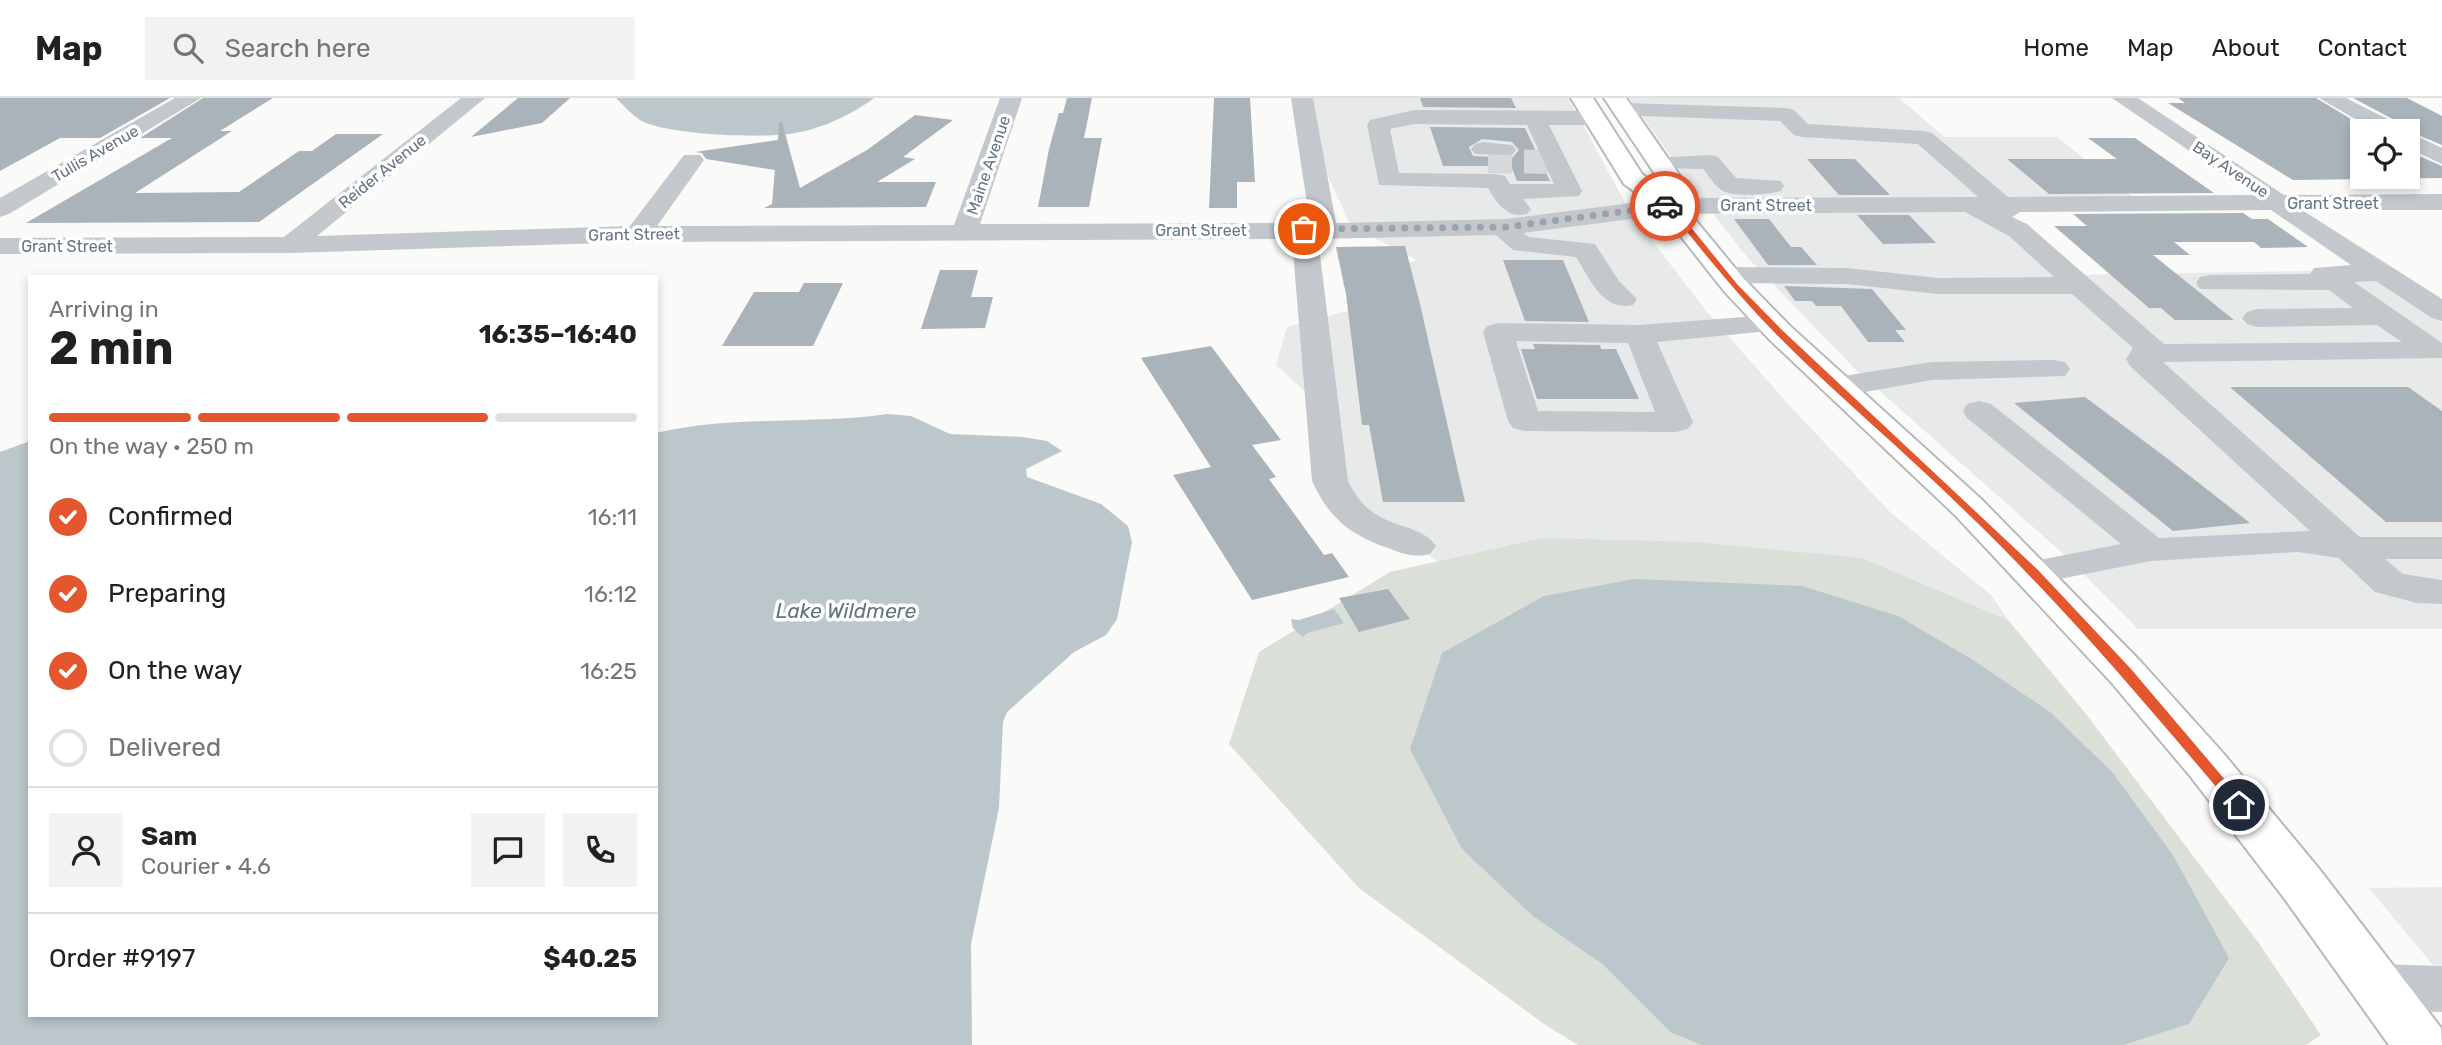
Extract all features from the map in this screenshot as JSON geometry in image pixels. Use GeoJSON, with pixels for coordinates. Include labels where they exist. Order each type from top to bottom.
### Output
{"type":"FeatureCollection","features":[{"type":"Feature","properties":{"kind":"main road"},"geometry":{"type":"LineString","coordinates":[[1619,104],[1671,180],[1670,206]]}},
{"type":"Feature","properties":{"kind":"main road"},"geometry":{"type":"LineString","coordinates":[[1588,108],[1633,180],[1670,206],[1725,275],[1771,324],[2034,572],[2207,765],[2302,884],[2421,1045]]}},
{"type":"Feature","properties":{"kind":"street","name":"Tullis Avenue"},"geometry":{"type":"LineString","coordinates":[[0,209],[190,98]]}},
{"type":"Feature","properties":{"kind":"street","name":"Reider Avenue"},"geometry":{"type":"LineString","coordinates":[[290,245],[474,98]]}},
{"type":"Feature","properties":{"kind":"street","name":"Maine Avenue"},"geometry":{"type":"LineString","coordinates":[[965,232],[1011,98]]}},
{"type":"Feature","properties":{"kind":"street"},"geometry":{"type":"LineString","coordinates":[[1302,98],[1314,229],[1330,481],[1337,500],[1350,518],[1369,530],[1417,546]]}},
{"type":"Feature","properties":{"kind":"street","name":"Bay Avenue"},"geometry":{"type":"LineString","coordinates":[[2123,98],[2279,203],[2287,212],[2442,312]]}},
{"type":"Feature","properties":{"kind":"street"},"geometry":{"type":"LineString","coordinates":[[2330,98],[2370,119]]}},
{"type":"Feature","properties":{"kind":"street"},"geometry":{"type":"LineString","coordinates":[[1619,104],[1786,115],[1802,130],[1924,138],[2002,203],[2017,222],[2018,230]]}},
{"type":"Feature","properties":{"kind":"street"},"geometry":{"type":"LineString","coordinates":[[1378,139],[1494,165],[1570,191],[1549,154],[1414,117],[1378,125],[1378,139],[1388,180],[1494,165],[1549,154],[1588,108]]}},
{"type":"Feature","properties":{"kind":"street"},"geometry":{"type":"LineString","coordinates":[[2420,145],[2442,157]]}},
{"type":"Feature","properties":{"kind":"street"},"geometry":{"type":"LineString","coordinates":[[638,234],[692,160]]}},
{"type":"Feature","properties":{"kind":"street"},"geometry":{"type":"LineString","coordinates":[[1660,163],[1710,162],[1729,185],[1772,186],[1787,205]]}},
{"type":"Feature","properties":{"kind":"street"},"geometry":{"type":"LineString","coordinates":[[1494,165],[1519,225],[1509,237],[1522,244],[1585,250],[1609,287],[1623,299]]}},
{"type":"Feature","properties":{"kind":"street","name":"Grant Street"},"geometry":{"type":"LineString","coordinates":[[0,246],[290,245],[638,234],[1519,225],[1670,206],[2442,202]]}},
{"type":"Feature","properties":{"kind":"street"},"geometry":{"type":"LineString","coordinates":[[1968,203],[2018,230],[2156,354]]}},
{"type":"Feature","properties":{"kind":"street"},"geometry":{"type":"LineString","coordinates":[[2381,273],[2324,274],[2438,354]]}},
{"type":"Feature","properties":{"kind":"street"},"geometry":{"type":"LineString","coordinates":[[1725,275],[1847,276],[1938,286],[2079,285]]}},
{"type":"Feature","properties":{"kind":"street"},"geometry":{"type":"LineString","coordinates":[[2210,283],[2333,282]]}},
{"type":"Feature","properties":{"kind":"street"},"geometry":{"type":"LineString","coordinates":[[2257,318],[2383,316]]}},
{"type":"Feature","properties":{"kind":"street"},"geometry":{"type":"LineString","coordinates":[[1639,334],[1676,422],[1525,421],[1498,332],[1639,334],[1771,324]]}},
{"type":"Feature","properties":{"kind":"street"},"geometry":{"type":"LineString","coordinates":[[2438,354],[2156,354],[2143,355],[2141,359],[2389,583],[2417,591],[2442,592]]}},
{"type":"Feature","properties":{"kind":"street"},"geometry":{"type":"LineString","coordinates":[[1837,387],[1932,371],[2054,369]]}},
{"type":"Feature","properties":{"kind":"street"},"geometry":{"type":"LineString","coordinates":[[1979,411],[2151,550]]}},
{"type":"Feature","properties":{"kind":"street"},"geometry":{"type":"LineString","coordinates":[[2034,572],[2151,550],[2298,541],[2350,548],[2442,548]]}},
{"type":"Feature","properties":{"kind":"street"},"geometry":{"type":"LineString","coordinates":[[2378,987],[2442,989]]}},
{"type":"Feature","properties":{"kind":"shaded area"},"geometry":{"type":"Polygon","coordinates":[[[1313,98],[1568,98],[1627,206],[1501,222],[1350,224],[1327,174],[1313,98]]]}},
{"type":"Feature","properties":{"kind":"shaded area"},"geometry":{"type":"Polygon","coordinates":[[[1629,98],[1899,98],[1944,137],[2057,137],[2134,198],[1703,201],[1629,98]]]}},
{"type":"Feature","properties":{"kind":"shaded area"},"geometry":{"type":"Polygon","coordinates":[[[1994,208],[2069,275],[2364,270],[2442,322],[2442,629],[2138,629],[2068,558],[1856,370],[1747,257],[1710,210],[1994,208]]]}},
{"type":"Feature","properties":{"kind":"shaded area"},"geometry":{"type":"Polygon","coordinates":[[[1633,216],[1708,313],[1787,403],[1891,513],[1992,596],[2008,620],[1862,558],[1542,538],[1438,561],[1388,528],[1360,500],[1312,481],[1329,414],[1276,365],[1287,327],[1366,306],[1342,284],[1417,260],[1367,234],[1633,216]]]}},
{"type":"Feature","properties":{"kind":"shaded area"},"geometry":{"type":"Polygon","coordinates":[[[1542,538],[1694,542],[1862,558],[2008,620],[2086,714],[2258,942],[2321,1035],[2306,1045],[2124,1045],[2189,1024],[1534,917],[1602,964],[1670,1032],[1701,1045],[1578,1045],[1544,1024],[1359,888],[1229,744],[1259,652],[1390,572],[1542,538]]]}},
{"type":"Feature","properties":{"kind":"shaded area"},"geometry":{"type":"Polygon","coordinates":[[[2442,887],[2442,976],[2369,888],[2442,887]]]}},
{"type":"Feature","properties":{"kind":"water"},"geometry":{"type":"Polygon","coordinates":[[[616,98],[874,98],[847,115],[815,128],[762,136],[692,132],[652,125],[637,118],[616,98]]]}},
{"type":"Feature","properties":{"kind":"water","name":"Lake Wildmere"},"geometry":{"type":"Polygon","coordinates":[[[888,414],[911,416],[950,434],[1022,437],[1047,441],[1062,451],[1026,469],[1027,477],[1101,504],[1128,526],[1132,542],[1117,619],[1106,635],[1074,652],[1007,712],[1003,722],[999,808],[971,944],[972,1045],[0,1045],[0,452],[28,442],[28,1017],[658,1017],[658,433],[713,424],[888,414]]]}},
{"type":"Feature","properties":{"kind":"water"},"geometry":{"type":"Polygon","coordinates":[[[1634,579],[1802,586],[1898,616],[1973,660],[2050,712],[2112,772],[2173,855],[2229,958],[2189,1024],[2124,1045],[1701,1045],[1670,1032],[1602,964],[1534,917],[1462,849],[1410,749],[1442,653],[1544,596],[1634,579]]]}},
{"type":"Feature","properties":{"kind":"water"},"geometry":{"type":"Polygon","coordinates":[[[1334,609],[1344,623],[1307,633],[1303,637],[1293,628],[1291,619],[1299,620],[1334,609]]]}},
{"type":"Feature","properties":{"kind":"building"},"geometry":{"type":"Polygon","coordinates":[[[0,98],[170,98],[100,138],[60,138],[0,171],[0,98]]]}},
{"type":"Feature","properties":{"kind":"building"},"geometry":{"type":"Polygon","coordinates":[[[203,98],[273,98],[220,131],[232,131],[135,193],[239,192],[299,151],[312,151],[336,134],[383,134],[259,222],[26,223],[172,138],[140,138],[203,98]]]}},
{"type":"Feature","properties":{"kind":"building"},"geometry":{"type":"Polygon","coordinates":[[[518,98],[570,98],[542,123],[471,137],[518,98]]]}},
{"type":"Feature","properties":{"kind":"building"},"geometry":{"type":"Polygon","coordinates":[[[1067,98],[1092,98],[1084,138],[1102,138],[1089,207],[1038,207],[1049,149],[1059,113],[1063,113],[1067,98]]]}},
{"type":"Feature","properties":{"kind":"building"},"geometry":{"type":"Polygon","coordinates":[[[1214,98],[1250,98],[1255,182],[1237,182],[1237,208],[1209,208],[1214,98]]]}},
{"type":"Feature","properties":{"kind":"building"},"geometry":{"type":"Polygon","coordinates":[[[1420,98],[1511,98],[1516,108],[1423,107],[1420,98]]]}},
{"type":"Feature","properties":{"kind":"building"},"geometry":{"type":"Polygon","coordinates":[[[2178,98],[2316,98],[2351,119],[2350,179],[2293,180],[2168,103],[2185,103],[2178,98]]]}},
{"type":"Feature","properties":{"kind":"building"},"geometry":{"type":"Polygon","coordinates":[[[2353,98],[2407,98],[2442,116],[2442,145],[2420,136],[2420,119],[2393,119],[2353,98]]]}},
{"type":"Feature","properties":{"kind":"building"},"geometry":{"type":"Polygon","coordinates":[[[915,115],[953,120],[903,157],[915,159],[877,182],[936,182],[926,207],[764,208],[772,204],[775,170],[706,159],[702,153],[695,152],[778,140],[779,123],[782,122],[800,188],[867,150],[915,115]]]}},
{"type":"Feature","properties":{"kind":"building"},"geometry":{"type":"Polygon","coordinates":[[[1430,127],[1525,128],[1550,181],[1517,181],[1511,166],[1443,166],[1430,127]],[[1482,139],[1469,147],[1473,156],[1512,158],[1519,150],[1512,142],[1482,139]]]}},
{"type":"Feature","properties":{"kind":"building"},"geometry":{"type":"Polygon","coordinates":[[[2088,138],[2135,138],[2214,193],[2049,194],[2007,159],[2117,159],[2088,138]]]}},
{"type":"Feature","properties":{"kind":"building"},"geometry":{"type":"Polygon","coordinates":[[[2420,156],[2442,166],[2442,178],[2420,178],[2420,156]]]}},
{"type":"Feature","properties":{"kind":"building"},"geometry":{"type":"Polygon","coordinates":[[[1807,159],[1855,159],[1890,195],[1839,195],[1807,159]]]}},
{"type":"Feature","properties":{"kind":"building"},"geometry":{"type":"Polygon","coordinates":[[[2243,213],[2252,219],[2268,219],[2308,247],[2261,248],[2254,242],[2174,242],[2190,255],[2153,255],[2234,320],[2175,320],[2161,308],[2149,308],[2054,226],[2087,226],[2073,214],[2243,213]]]}},
{"type":"Feature","properties":{"kind":"building"},"geometry":{"type":"Polygon","coordinates":[[[1857,215],[1909,215],[1936,243],[1883,244],[1857,215]]]}},
{"type":"Feature","properties":{"kind":"building"},"geometry":{"type":"Polygon","coordinates":[[[1734,219],[1769,219],[1791,247],[1801,247],[1817,265],[1768,265],[1734,219]]]}},
{"type":"Feature","properties":{"kind":"building"},"geometry":{"type":"Polygon","coordinates":[[[1405,246],[1465,502],[1383,502],[1369,425],[1362,425],[1346,294],[1336,247],[1405,246]]]}},
{"type":"Feature","properties":{"kind":"building"},"geometry":{"type":"Polygon","coordinates":[[[1503,260],[1563,260],[1589,322],[1525,321],[1503,260]]]}},
{"type":"Feature","properties":{"kind":"building"},"geometry":{"type":"Polygon","coordinates":[[[940,270],[978,270],[971,297],[993,297],[985,328],[921,329],[940,270]]]}},
{"type":"Feature","properties":{"kind":"building"},"geometry":{"type":"Polygon","coordinates":[[[804,283],[843,283],[813,346],[722,346],[754,292],[799,292],[804,283]]]}},
{"type":"Feature","properties":{"kind":"building"},"geometry":{"type":"Polygon","coordinates":[[[1784,286],[1872,289],[1906,330],[1895,330],[1905,342],[1868,342],[1841,306],[1816,306],[1812,301],[1795,301],[1784,286]]]}},
{"type":"Feature","properties":{"kind":"building"},"geometry":{"type":"Polygon","coordinates":[[[1533,344],[1600,345],[1601,349],[1616,349],[1639,399],[1537,399],[1521,349],[1535,349],[1533,344]]]}},
{"type":"Feature","properties":{"kind":"building"},"geometry":{"type":"Polygon","coordinates":[[[1211,346],[1281,440],[1252,445],[1276,477],[1269,479],[1324,555],[1332,553],[1349,577],[1252,600],[1173,475],[1211,467],[1141,358],[1211,346]]]}},
{"type":"Feature","properties":{"kind":"building"},"geometry":{"type":"Polygon","coordinates":[[[2230,387],[2408,387],[2442,411],[2442,522],[2386,522],[2230,387]]]}},
{"type":"Feature","properties":{"kind":"building"},"geometry":{"type":"Polygon","coordinates":[[[2085,397],[2250,523],[2173,531],[2014,403],[2085,397]]]}},
{"type":"Feature","properties":{"kind":"building"},"geometry":{"type":"Polygon","coordinates":[[[1388,589],[1410,619],[1359,632],[1339,598],[1388,589]]]}},
{"type":"Feature","properties":{"kind":"tunnel"},"geometry":{"type":"LineString","coordinates":[[1488,161],[1548,162]]}},
{"type":"Feature","properties":{"kind":"way so far"},"geometry":{"type":"LineString","coordinates":[[1304,229],[1453,230],[1506,227],[1665,206]]}},
{"type":"Feature","properties":{"kind":"route"},"geometry":{"type":"LineString","coordinates":[[1665,206],[1670,206],[1734,285],[1780,333],[1968,507],[2034,572],[2126,672],[2239,805]]}}]}
